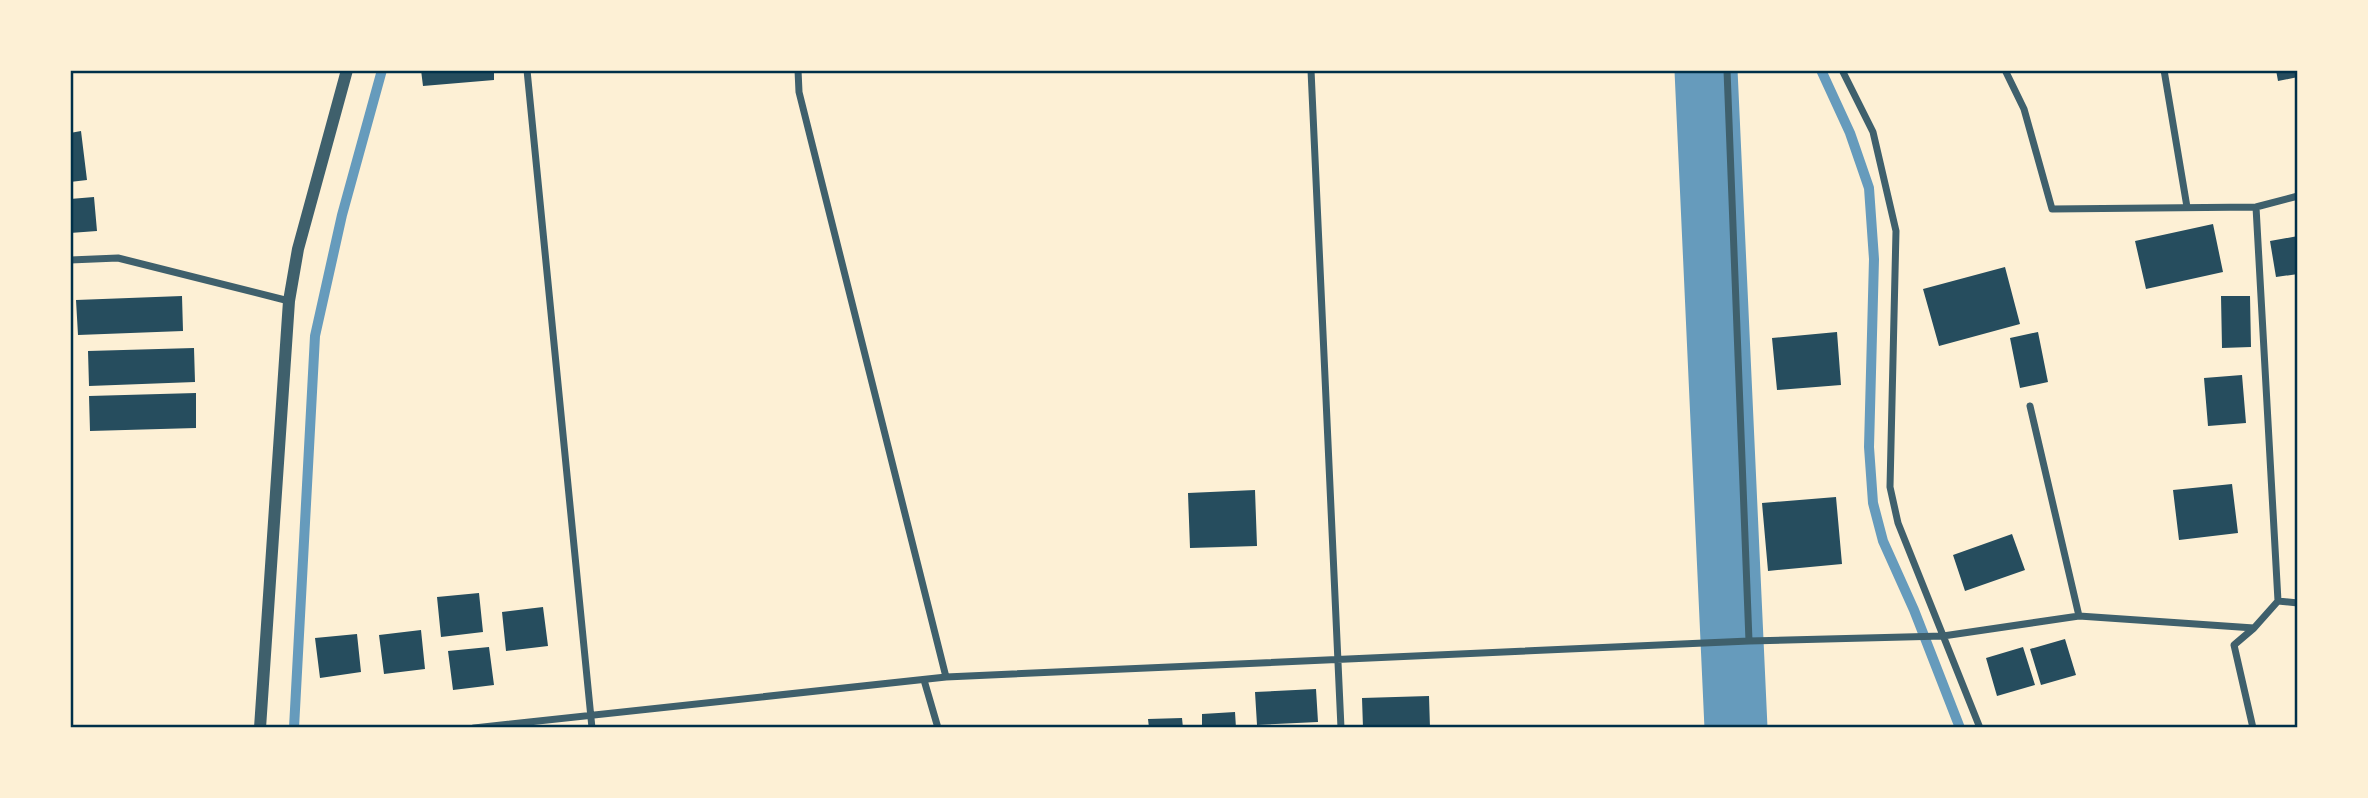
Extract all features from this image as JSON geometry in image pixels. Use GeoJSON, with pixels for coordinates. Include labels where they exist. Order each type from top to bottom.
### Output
{"type":"FeatureCollection","features":[{"type":"Feature","properties":{"kind":"street"},"geometry":{"type":"LineString","coordinates":[[260,728],[289,301],[298,249],[347,70]]}},
{"type":"Feature","properties":{"kind":"street"},"geometry":{"type":"LineString","coordinates":[[527,70],[592,728]]}},
{"type":"Feature","properties":{"kind":"street"},"geometry":{"type":"LineString","coordinates":[[798,70],[799,92],[946,677]]}},
{"type":"Feature","properties":{"kind":"street"},"geometry":{"type":"LineString","coordinates":[[1311,70],[1340,728]]}},
{"type":"Feature","properties":{"kind":"street"},"geometry":{"type":"LineString","coordinates":[[1727,70],[1749,641]]}},
{"type":"Feature","properties":{"kind":"street"},"geometry":{"type":"LineString","coordinates":[[1842,70],[1873,132],[1896,231],[1890,487],[1898,523],[1979,728]]}},
{"type":"Feature","properties":{"kind":"street"},"geometry":{"type":"LineString","coordinates":[[2005,70],[2024,109],[2052,209],[2256,207],[2298,196]]}},
{"type":"Feature","properties":{"kind":"street"},"geometry":{"type":"LineString","coordinates":[[2164,70],[2187,207]]}},
{"type":"Feature","properties":{"kind":"street"},"geometry":{"type":"LineString","coordinates":[[2253,728],[2234,645],[2254,628],[2278,601],[2256,207]]}},
{"type":"Feature","properties":{"kind":"street"},"geometry":{"type":"LineString","coordinates":[[70,260],[118,258],[289,301]]}},
{"type":"Feature","properties":{"kind":"street"},"geometry":{"type":"LineString","coordinates":[[2030,406],[2079,616]]}},
{"type":"Feature","properties":{"kind":"street"},"geometry":{"type":"LineString","coordinates":[[2278,601],[2298,603]]}},
{"type":"Feature","properties":{"kind":"street"},"geometry":{"type":"LineString","coordinates":[[474,728],[946,677],[1749,641],[1943,636],[2079,616],[2254,628]]}},
{"type":"Feature","properties":{"kind":"street"},"geometry":{"type":"LineString","coordinates":[[924,680],[938,728]]}},
{"type":"Feature","properties":{"kind":"building"},"geometry":{"type":"Polygon","coordinates":[[[421,70],[494,70],[494,80],[423,86],[421,70]]]}},
{"type":"Feature","properties":{"kind":"building"},"geometry":{"type":"Polygon","coordinates":[[[2276,70],[2298,70],[2298,77],[2278,81],[2276,70]]]}},
{"type":"Feature","properties":{"kind":"building"},"geometry":{"type":"Polygon","coordinates":[[[81,131],[87,180],[70,182],[70,133],[81,131]]]}},
{"type":"Feature","properties":{"kind":"building"},"geometry":{"type":"Polygon","coordinates":[[[94,197],[97,231],[70,233],[70,199],[94,197]]]}},
{"type":"Feature","properties":{"kind":"building"},"geometry":{"type":"Polygon","coordinates":[[[2213,224],[2223,272],[2146,289],[2135,241],[2213,224]]]}},
{"type":"Feature","properties":{"kind":"building"},"geometry":{"type":"Polygon","coordinates":[[[2298,236],[2298,274],[2276,277],[2270,241],[2298,236]]]}},
{"type":"Feature","properties":{"kind":"building"},"geometry":{"type":"Polygon","coordinates":[[[2005,267],[2020,324],[1939,346],[1923,289],[2005,267]]]}},
{"type":"Feature","properties":{"kind":"building"},"geometry":{"type":"Polygon","coordinates":[[[182,296],[183,331],[78,335],[76,300],[182,296]]]}},
{"type":"Feature","properties":{"kind":"building"},"geometry":{"type":"Polygon","coordinates":[[[2221,296],[2250,296],[2251,347],[2222,348],[2221,296]]]}},
{"type":"Feature","properties":{"kind":"building"},"geometry":{"type":"Polygon","coordinates":[[[1837,332],[1841,385],[1777,390],[1772,338],[1837,332]]]}},
{"type":"Feature","properties":{"kind":"building"},"geometry":{"type":"Polygon","coordinates":[[[2038,332],[2048,382],[2020,388],[2010,338],[2038,332]]]}},
{"type":"Feature","properties":{"kind":"building"},"geometry":{"type":"Polygon","coordinates":[[[194,348],[195,382],[89,386],[88,351],[194,348]]]}},
{"type":"Feature","properties":{"kind":"building"},"geometry":{"type":"Polygon","coordinates":[[[2242,375],[2246,423],[2208,426],[2204,378],[2242,375]]]}},
{"type":"Feature","properties":{"kind":"building"},"geometry":{"type":"Polygon","coordinates":[[[196,393],[196,428],[90,431],[89,396],[196,393]]]}},
{"type":"Feature","properties":{"kind":"building"},"geometry":{"type":"Polygon","coordinates":[[[2232,484],[2238,533],[2179,540],[2173,490],[2232,484]]]}},
{"type":"Feature","properties":{"kind":"building"},"geometry":{"type":"Polygon","coordinates":[[[1255,490],[1257,546],[1190,548],[1188,493],[1255,490]]]}},
{"type":"Feature","properties":{"kind":"building"},"geometry":{"type":"Polygon","coordinates":[[[1836,497],[1842,564],[1768,571],[1762,503],[1836,497]]]}},
{"type":"Feature","properties":{"kind":"building"},"geometry":{"type":"Polygon","coordinates":[[[2012,534],[2025,570],[1965,591],[1953,555],[2012,534]]]}},
{"type":"Feature","properties":{"kind":"building"},"geometry":{"type":"Polygon","coordinates":[[[479,593],[483,632],[441,637],[437,597],[479,593]]]}},
{"type":"Feature","properties":{"kind":"building"},"geometry":{"type":"Polygon","coordinates":[[[543,607],[548,646],[506,651],[502,612],[543,607]]]}},
{"type":"Feature","properties":{"kind":"building"},"geometry":{"type":"Polygon","coordinates":[[[421,630],[425,669],[384,674],[379,635],[421,630]]]}},
{"type":"Feature","properties":{"kind":"building"},"geometry":{"type":"Polygon","coordinates":[[[357,634],[361,672],[320,678],[315,638],[357,634]]]}},
{"type":"Feature","properties":{"kind":"building"},"geometry":{"type":"Polygon","coordinates":[[[2065,639],[2076,675],[2041,685],[2030,649],[2065,639]]]}},
{"type":"Feature","properties":{"kind":"building"},"geometry":{"type":"Polygon","coordinates":[[[489,647],[494,685],[453,690],[448,651],[489,647]]]}},
{"type":"Feature","properties":{"kind":"building"},"geometry":{"type":"Polygon","coordinates":[[[2023,647],[2035,685],[1997,696],[1986,658],[2023,647]]]}},
{"type":"Feature","properties":{"kind":"building"},"geometry":{"type":"Polygon","coordinates":[[[1316,689],[1318,722],[1257,725],[1255,692],[1316,689]]]}},
{"type":"Feature","properties":{"kind":"building"},"geometry":{"type":"Polygon","coordinates":[[[1429,696],[1430,728],[1363,728],[1362,698],[1429,696]]]}},
{"type":"Feature","properties":{"kind":"building"},"geometry":{"type":"Polygon","coordinates":[[[1235,712],[1236,728],[1202,728],[1202,714],[1235,712]]]}},
{"type":"Feature","properties":{"kind":"building"},"geometry":{"type":"Polygon","coordinates":[[[1182,718],[1183,728],[1149,728],[1148,719],[1182,718]]]}},
{"type":"Feature","properties":{"kind":"waterway"},"geometry":{"type":"LineString","coordinates":[[294,728],[315,336],[342,215],[382,70]]}},
{"type":"Feature","properties":{"kind":"waterway"},"geometry":{"type":"LineString","coordinates":[[1706,70],[1736,728]]}},
{"type":"Feature","properties":{"kind":"waterway"},"geometry":{"type":"LineString","coordinates":[[1821,70],[1850,133],[1869,188],[1874,259],[1869,447],[1873,503],[1883,541],[1914,610],[1960,728]]}}]}
